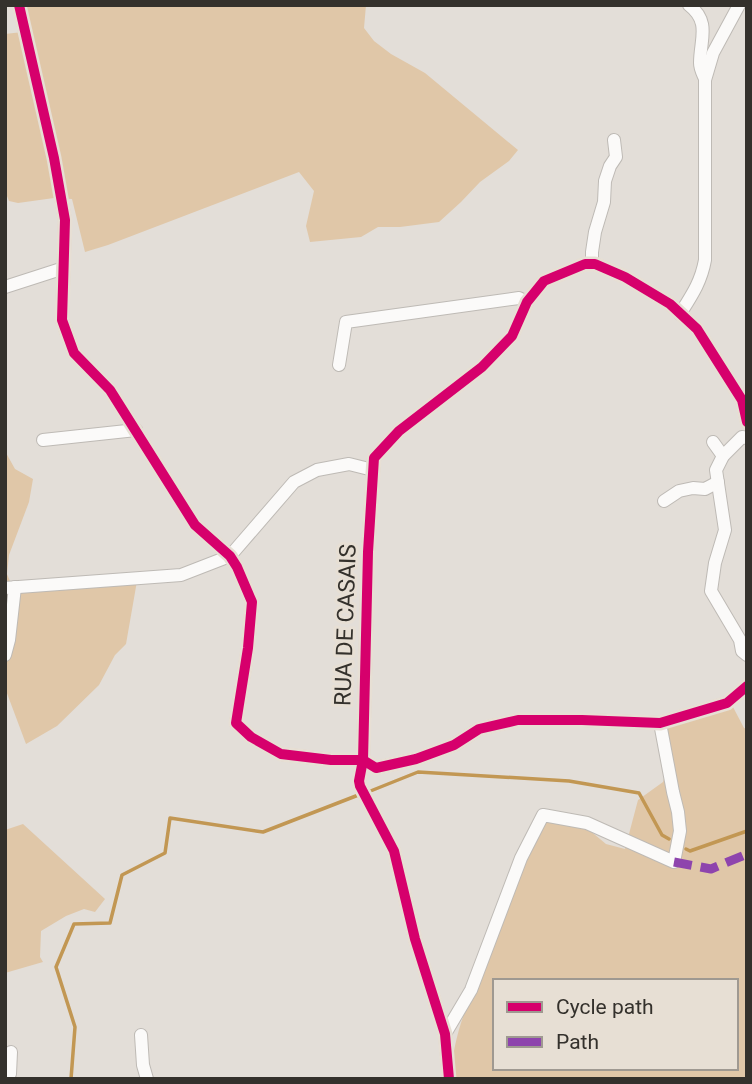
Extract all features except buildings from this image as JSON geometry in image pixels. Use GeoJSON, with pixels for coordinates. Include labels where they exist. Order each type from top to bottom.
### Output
{"type":"FeatureCollection","features":[{"type":"Feature","properties":{"kind":"street"},"geometry":{"type":"LineString","coordinates":[[19,5],[54,158],[65,220],[62,320],[74,353],[110,390],[195,525],[230,556],[252,602],[236,723],[251,737],[281,754],[331,760],[363,760],[376,768],[454,745],[479,729],[517,720],[660,723],[727,703],[747,686]]}},
{"type":"Feature","properties":{"kind":"street"},"geometry":{"type":"LineString","coordinates":[[689,5],[696,11],[704,26],[700,66],[705,80]]}},
{"type":"Feature","properties":{"kind":"street"},"geometry":{"type":"LineString","coordinates":[[680,314],[702,276],[705,260],[705,80],[713,53],[739,5]]}},
{"type":"Feature","properties":{"kind":"street"},"geometry":{"type":"LineString","coordinates":[[614,140],[616,157],[605,181],[604,202],[595,232],[592,264],[625,277],[670,304],[697,329],[742,400],[747,422]]}},
{"type":"Feature","properties":{"kind":"street","name":"RUA DE CASAIS"},"geometry":{"type":"LineString","coordinates":[[449,1079],[445,1034],[415,939],[394,851],[359,781],[363,760],[368,552],[374,458],[399,431],[482,367],[512,336],[527,302],[544,281],[592,264]]}},
{"type":"Feature","properties":{"kind":"street"},"geometry":{"type":"LineString","coordinates":[[5,287],[64,268]]}},
{"type":"Feature","properties":{"kind":"street"},"geometry":{"type":"LineString","coordinates":[[339,365],[346,322],[519,298],[527,302]]}},
{"type":"Feature","properties":{"kind":"street"},"geometry":{"type":"LineString","coordinates":[[43,440],[136,430]]}},
{"type":"Feature","properties":{"kind":"street"},"geometry":{"type":"LineString","coordinates":[[747,438],[742,437],[723,456],[716,470],[725,530],[715,563],[711,591],[740,640],[742,651],[747,655]]}},
{"type":"Feature","properties":{"kind":"street"},"geometry":{"type":"LineString","coordinates":[[713,442],[723,456]]}},
{"type":"Feature","properties":{"kind":"street"},"geometry":{"type":"LineString","coordinates":[[5,655],[9,640],[10,587],[181,575],[230,556],[294,482],[317,470],[349,464],[373,470]]}},
{"type":"Feature","properties":{"kind":"street"},"geometry":{"type":"LineString","coordinates":[[664,501],[679,491],[705,489],[718,482]]}},
{"type":"Feature","properties":{"kind":"street"},"geometry":{"type":"LineString","coordinates":[[445,1034],[471,990],[521,858],[543,815],[587,823],[674,862],[680,831],[660,723]]}},
{"type":"Feature","properties":{"kind":"street"},"geometry":{"type":"LineString","coordinates":[[141,1035],[142,1065],[147,1079]]}},
{"type":"Feature","properties":{"kind":"street"},"geometry":{"type":"LineString","coordinates":[[5,1079],[10,1074],[11,1052]]}},
{"type":"Feature","properties":{"kind":"shaded area"},"geometry":{"type":"Polygon","coordinates":[[[24,5],[366,5],[364,28],[374,41],[425,73],[518,150],[439,222],[378,227],[361,237],[310,242],[306,226],[314,191],[299,172],[85,252],[72,199],[54,198],[18,203],[9,201],[5,191],[5,34],[31,31],[24,5]]]}},
{"type":"Feature","properties":{"kind":"shaded area"},"geometry":{"type":"Polygon","coordinates":[[[5,451],[15,469],[33,479],[29,502],[9,555],[7,574],[13,588],[137,581],[126,644],[115,655],[99,685],[57,726],[26,744],[5,688],[5,451]]]}},
{"type":"Feature","properties":{"kind":"shaded area"},"geometry":{"type":"Polygon","coordinates":[[[720,707],[733,707],[747,729],[747,1079],[452,1079],[452,1063],[464,1015],[541,812],[582,824],[606,844],[625,849],[638,800],[663,782],[666,772],[666,728],[676,718],[720,707]]]}},
{"type":"Feature","properties":{"kind":"shaded area"},"geometry":{"type":"Polygon","coordinates":[[[23,824],[105,899],[95,912],[84,909],[41,931],[40,957],[43,962],[5,973],[5,830],[23,824]]]}},
{"type":"Feature","properties":{"kind":"waterway"},"geometry":{"type":"LineString","coordinates":[[368,792],[418,772],[569,781],[639,793],[662,835],[669,839]]}},
{"type":"Feature","properties":{"kind":"waterway"},"geometry":{"type":"LineString","coordinates":[[71,1079],[75,1027],[56,967],[74,924],[110,923],[122,875],[165,853],[170,818],[263,832],[361,794]]}},
{"type":"Feature","properties":{"kind":"waterway"},"geometry":{"type":"LineString","coordinates":[[686,849],[690,851],[747,831]]}},
{"type":"Feature","properties":{"kind":"marked path"},"geometry":{"type":"LineString","coordinates":[[674,862],[711,869],[747,854]]}},
{"type":"Feature","properties":{"kind":"cycle path"},"geometry":{"type":"LineString","coordinates":[[19,5],[54,158],[65,220],[62,320],[74,353],[110,390],[195,525],[230,556],[252,602],[236,723],[251,737],[281,754],[331,760],[363,760],[376,768],[416,759],[454,745],[479,729],[518,720],[660,723],[727,703],[747,686]]}},
{"type":"Feature","properties":{"kind":"cycle path"},"geometry":{"type":"LineString","coordinates":[[449,1079],[445,1034],[415,939],[394,851],[359,781],[363,760],[368,552],[374,458],[399,431],[482,367],[512,336],[527,302],[544,281],[585,264],[595,264],[625,277],[670,304],[697,329],[742,400],[747,422]]}}]}
